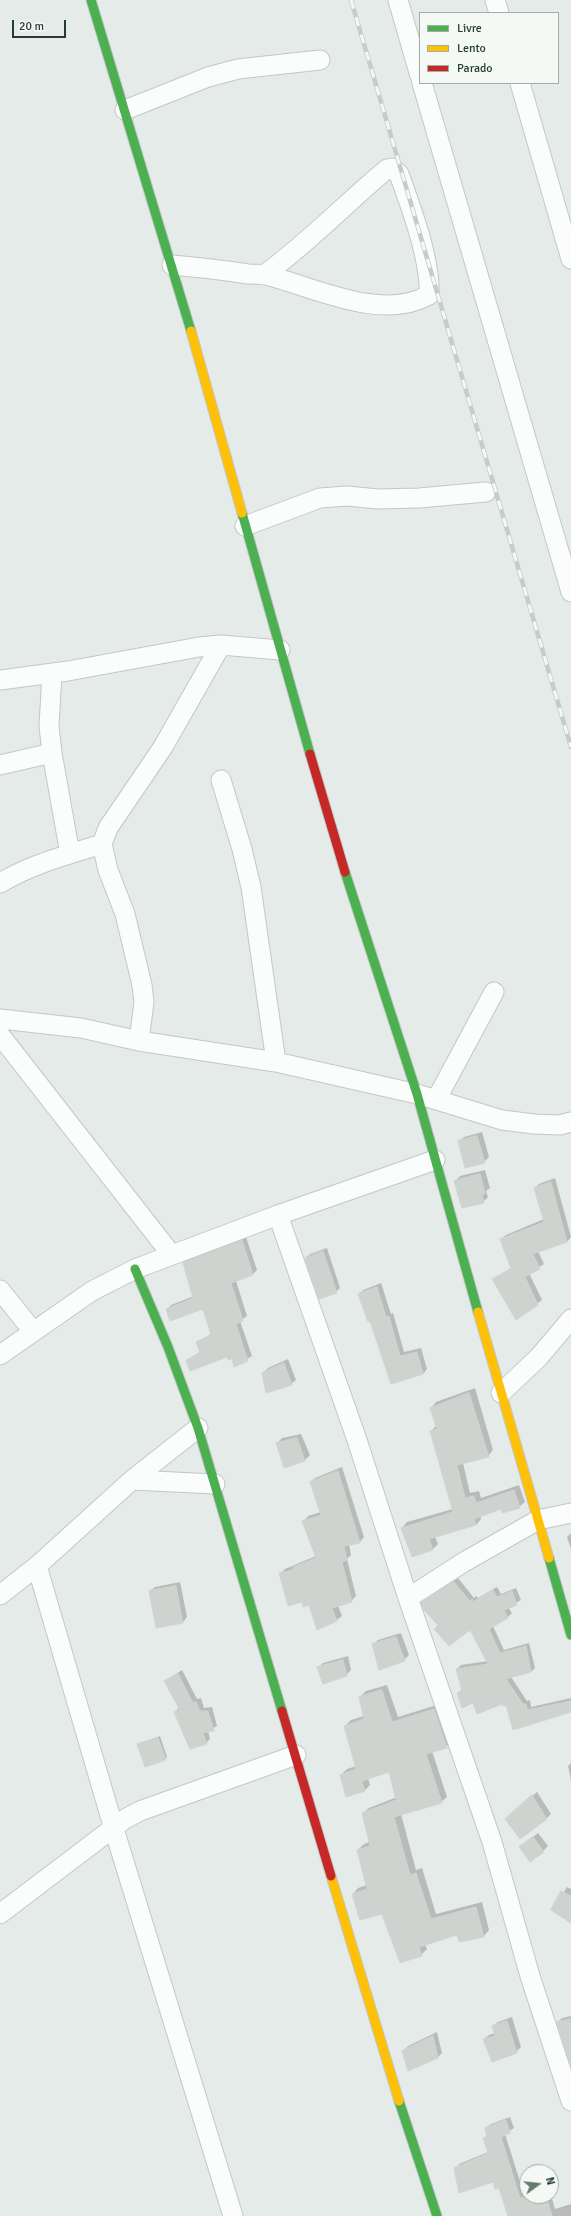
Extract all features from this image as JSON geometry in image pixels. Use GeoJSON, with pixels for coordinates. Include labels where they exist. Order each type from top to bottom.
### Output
{"type":"FeatureCollection","features":[{"type":"Feature","properties":{"kind":"street"},"geometry":{"type":"LineString","coordinates":[[91,0],[172,266],[320,790],[375,968],[417,1094],[501,1393],[571,1634]]}},
{"type":"Feature","properties":{"kind":"street"},"geometry":{"type":"LineString","coordinates":[[398,0],[419,73]]}},
{"type":"Feature","properties":{"kind":"street"},"geometry":{"type":"LineString","coordinates":[[495,0],[499,12]]}},
{"type":"Feature","properties":{"kind":"street"},"geometry":{"type":"LineString","coordinates":[[125,110],[208,77],[238,68],[320,60]]}},
{"type":"Feature","properties":{"kind":"street"},"geometry":{"type":"LineString","coordinates":[[422,84],[571,592]]}},
{"type":"Feature","properties":{"kind":"street"},"geometry":{"type":"LineString","coordinates":[[520,84],[571,259]]}},
{"type":"Feature","properties":{"kind":"street"},"geometry":{"type":"LineString","coordinates":[[172,266],[213,268],[264,275],[356,302],[398,305],[429,295],[430,283],[425,257],[399,174],[392,168],[387,169],[343,206],[293,254],[264,275]]}},
{"type":"Feature","properties":{"kind":"street"},"geometry":{"type":"LineString","coordinates":[[245,526],[320,498],[347,496],[378,499],[419,498],[486,492]]}},
{"type":"Feature","properties":{"kind":"street"},"geometry":{"type":"LineString","coordinates":[[0,680],[52,674],[199,647],[221,645],[280,650]]}},
{"type":"Feature","properties":{"kind":"street"},"geometry":{"type":"LineString","coordinates":[[139,1041],[144,1002],[142,985],[125,914],[108,870],[102,844],[108,828],[163,747],[221,645]]}},
{"type":"Feature","properties":{"kind":"street"},"geometry":{"type":"LineString","coordinates":[[52,674],[49,726],[52,754],[70,854]]}},
{"type":"Feature","properties":{"kind":"street"},"geometry":{"type":"LineString","coordinates":[[0,765],[52,754]]}},
{"type":"Feature","properties":{"kind":"street"},"geometry":{"type":"LineString","coordinates":[[221,780],[242,849],[251,887],[276,1062]]}},
{"type":"Feature","properties":{"kind":"street"},"geometry":{"type":"LineString","coordinates":[[0,883],[18,872],[102,844]]}},
{"type":"Feature","properties":{"kind":"street"},"geometry":{"type":"LineString","coordinates":[[436,1100],[494,992]]}},
{"type":"Feature","properties":{"kind":"street"},"geometry":{"type":"LineString","coordinates":[[0,1018],[81,1028],[139,1041],[276,1062],[417,1094],[502,1120],[534,1124],[560,1125],[571,1122]]}},
{"type":"Feature","properties":{"kind":"street"},"geometry":{"type":"LineString","coordinates":[[0,1035],[171,1254]]}},
{"type":"Feature","properties":{"kind":"street"},"geometry":{"type":"LineString","coordinates":[[0,1355],[32,1331],[92,1291],[135,1269],[171,1254],[278,1215],[435,1160]]}},
{"type":"Feature","properties":{"kind":"street"},"geometry":{"type":"LineString","coordinates":[[278,1215],[492,1842],[530,1976],[571,2101]]}},
{"type":"Feature","properties":{"kind":"street"},"geometry":{"type":"LineString","coordinates":[[135,1269],[168,1347],[198,1428],[374,2022],[437,2216]]}},
{"type":"Feature","properties":{"kind":"street"},"geometry":{"type":"LineString","coordinates":[[0,1290],[32,1331]]}},
{"type":"Feature","properties":{"kind":"street"},"geometry":{"type":"LineString","coordinates":[[501,1393],[539,1357],[571,1319]]}},
{"type":"Feature","properties":{"kind":"street"},"geometry":{"type":"LineString","coordinates":[[0,1595],[37,1566],[132,1480],[198,1428]]}},
{"type":"Feature","properties":{"kind":"street"},"geometry":{"type":"LineString","coordinates":[[132,1480],[215,1484]]}},
{"type":"Feature","properties":{"kind":"street"},"geometry":{"type":"LineString","coordinates":[[408,1598],[478,1554],[538,1520],[571,1513]]}},
{"type":"Feature","properties":{"kind":"street"},"geometry":{"type":"LineString","coordinates":[[37,1566],[114,1829],[233,2216]]}},
{"type":"Feature","properties":{"kind":"street"},"geometry":{"type":"LineString","coordinates":[[0,1914],[114,1829],[125,1819],[140,1811],[296,1755]]}},
{"type":"Feature","properties":{"kind":"building"},"geometry":{"type":"Polygon","coordinates":[[[477,1136],[485,1163],[465,1168],[458,1141],[477,1136]]]}},
{"type":"Feature","properties":{"kind":"building"},"geometry":{"type":"Polygon","coordinates":[[[480,1174],[485,1193],[482,1195],[484,1203],[462,1208],[454,1181],[480,1174]]]}},
{"type":"Feature","properties":{"kind":"building"},"geometry":{"type":"Polygon","coordinates":[[[551,1182],[567,1242],[533,1254],[540,1269],[525,1277],[538,1305],[516,1320],[492,1279],[511,1269],[500,1239],[544,1222],[534,1188],[551,1182]]]}},
{"type":"Feature","properties":{"kind":"building"},"geometry":{"type":"Polygon","coordinates":[[[242,1240],[253,1275],[231,1283],[243,1321],[236,1324],[248,1361],[234,1367],[232,1359],[228,1360],[227,1357],[190,1371],[186,1360],[200,1353],[196,1342],[211,1335],[203,1309],[170,1321],[166,1309],[193,1298],[183,1263],[242,1240]]]}},
{"type":"Feature","properties":{"kind":"building"},"geometry":{"type":"Polygon","coordinates":[[[323,1251],[337,1293],[319,1299],[305,1258],[323,1251]]]}},
{"type":"Feature","properties":{"kind":"building"},"geometry":{"type":"Polygon","coordinates":[[[377,1287],[386,1317],[389,1316],[400,1356],[417,1352],[423,1374],[391,1384],[370,1321],[368,1322],[358,1294],[377,1287]]]}},
{"type":"Feature","properties":{"kind":"building"},"geometry":{"type":"Polygon","coordinates":[[[284,1363],[292,1385],[266,1393],[262,1373],[284,1363]]]}},
{"type":"Feature","properties":{"kind":"building"},"geometry":{"type":"Polygon","coordinates":[[[469,1393],[489,1457],[457,1465],[465,1498],[474,1496],[476,1503],[514,1490],[520,1508],[502,1513],[501,1509],[474,1519],[476,1525],[429,1539],[433,1550],[412,1557],[401,1528],[453,1512],[430,1431],[437,1429],[430,1408],[469,1393]]]}},
{"type":"Feature","properties":{"kind":"building"},"geometry":{"type":"Polygon","coordinates":[[[297,1438],[305,1461],[284,1468],[276,1443],[297,1438]]]}},
{"type":"Feature","properties":{"kind":"building"},"geometry":{"type":"Polygon","coordinates":[[[338,1471],[360,1543],[344,1546],[347,1560],[342,1562],[352,1602],[332,1608],[337,1621],[317,1630],[309,1605],[303,1607],[302,1602],[288,1606],[279,1573],[293,1570],[293,1567],[316,1558],[302,1521],[321,1515],[310,1482],[338,1471]]]}},
{"type":"Feature","properties":{"kind":"building"},"geometry":{"type":"Polygon","coordinates":[[[454,1582],[470,1601],[472,1599],[473,1602],[493,1590],[497,1597],[512,1591],[517,1605],[504,1610],[508,1618],[489,1629],[500,1653],[526,1646],[531,1672],[506,1679],[523,1704],[526,1704],[527,1710],[571,1701],[571,1712],[513,1730],[506,1705],[503,1706],[502,1704],[477,1714],[473,1703],[462,1708],[457,1693],[462,1691],[456,1669],[488,1664],[470,1630],[449,1646],[434,1629],[438,1625],[424,1610],[421,1603],[454,1582]]]}},
{"type":"Feature","properties":{"kind":"building"},"geometry":{"type":"Polygon","coordinates":[[[176,1586],[183,1623],[156,1628],[149,1591],[176,1586]]]}},
{"type":"Feature","properties":{"kind":"building"},"geometry":{"type":"Polygon","coordinates":[[[396,1637],[405,1661],[379,1670],[372,1644],[396,1637]]]}},
{"type":"Feature","properties":{"kind":"building"},"geometry":{"type":"Polygon","coordinates":[[[343,1660],[347,1676],[323,1684],[317,1667],[343,1660]]]}},
{"type":"Feature","properties":{"kind":"building"},"geometry":{"type":"Polygon","coordinates":[[[178,1674],[193,1703],[196,1702],[200,1711],[208,1711],[214,1731],[203,1733],[207,1744],[190,1749],[174,1712],[180,1710],[164,1681],[178,1674]]]}},
{"type":"Feature","properties":{"kind":"building"},"geometry":{"type":"Polygon","coordinates":[[[382,1690],[392,1722],[434,1709],[447,1748],[426,1754],[442,1803],[394,1817],[410,1875],[416,1873],[431,1919],[476,1907],[484,1937],[459,1942],[457,1935],[419,1947],[422,1956],[400,1963],[382,1914],[360,1920],[352,1894],[367,1889],[357,1850],[370,1846],[362,1813],[396,1800],[389,1772],[362,1781],[365,1791],[346,1797],[340,1775],[356,1769],[344,1726],[364,1719],[359,1697],[382,1690]]]}},
{"type":"Feature","properties":{"kind":"building"},"geometry":{"type":"Polygon","coordinates":[[[158,1738],[166,1760],[145,1767],[137,1744],[158,1738]]]}},
{"type":"Feature","properties":{"kind":"building"},"geometry":{"type":"Polygon","coordinates":[[[532,1795],[547,1819],[520,1839],[505,1819],[532,1795]]]}},
{"type":"Feature","properties":{"kind":"building"},"geometry":{"type":"Polygon","coordinates":[[[533,1837],[544,1852],[530,1862],[519,1847],[533,1837]]]}},
{"type":"Feature","properties":{"kind":"building"},"geometry":{"type":"Polygon","coordinates":[[[561,1891],[571,1896],[571,1923],[551,1910],[561,1891]]]}},
{"type":"Feature","properties":{"kind":"building"},"geometry":{"type":"Polygon","coordinates":[[[571,2019],[571,2066],[557,2022],[571,2019]]]}},
{"type":"Feature","properties":{"kind":"building"},"geometry":{"type":"Polygon","coordinates":[[[507,2021],[517,2053],[492,2062],[483,2039],[495,2036],[492,2026],[507,2021]]]}},
{"type":"Feature","properties":{"kind":"building"},"geometry":{"type":"Polygon","coordinates":[[[433,2036],[438,2058],[408,2071],[402,2051],[433,2036]]]}},
{"type":"Feature","properties":{"kind":"building"},"geometry":{"type":"Polygon","coordinates":[[[506,2120],[510,2133],[501,2137],[519,2195],[519,2204],[548,2204],[552,2216],[508,2216],[499,2188],[495,2189],[493,2182],[459,2193],[454,2168],[488,2153],[483,2138],[487,2137],[485,2128],[506,2120]]]}},
{"type":"Feature","properties":{"kind":"railway"},"geometry":{"type":"LineString","coordinates":[[351,0],[571,747]]}},
{"type":"Feature","properties":{"kind":"traffic: fast"},"geometry":{"type":"LineString","coordinates":[[91,0],[191,331]]}},
{"type":"Feature","properties":{"kind":"traffic: fast"},"geometry":{"type":"LineString","coordinates":[[242,513],[310,754]]}},
{"type":"Feature","properties":{"kind":"traffic: fast"},"geometry":{"type":"LineString","coordinates":[[345,872],[417,1094],[478,1312]]}},
{"type":"Feature","properties":{"kind":"traffic: fast"},"geometry":{"type":"LineString","coordinates":[[135,1269],[168,1347],[198,1428],[282,1711]]}},
{"type":"Feature","properties":{"kind":"traffic: fast"},"geometry":{"type":"LineString","coordinates":[[549,1558],[571,1635]]}},
{"type":"Feature","properties":{"kind":"traffic: fast"},"geometry":{"type":"LineString","coordinates":[[399,2101],[437,2216]]}},
{"type":"Feature","properties":{"kind":"traffic: slow"},"geometry":{"type":"LineString","coordinates":[[191,331],[242,513]]}},
{"type":"Feature","properties":{"kind":"traffic: slow"},"geometry":{"type":"LineString","coordinates":[[478,1312],[549,1558]]}},
{"type":"Feature","properties":{"kind":"traffic: slow"},"geometry":{"type":"LineString","coordinates":[[331,1876],[399,2101]]}},
{"type":"Feature","properties":{"kind":"traffic: jam"},"geometry":{"type":"LineString","coordinates":[[310,754],[345,872]]}},
{"type":"Feature","properties":{"kind":"traffic: jam"},"geometry":{"type":"LineString","coordinates":[[282,1711],[331,1876]]}}]}
